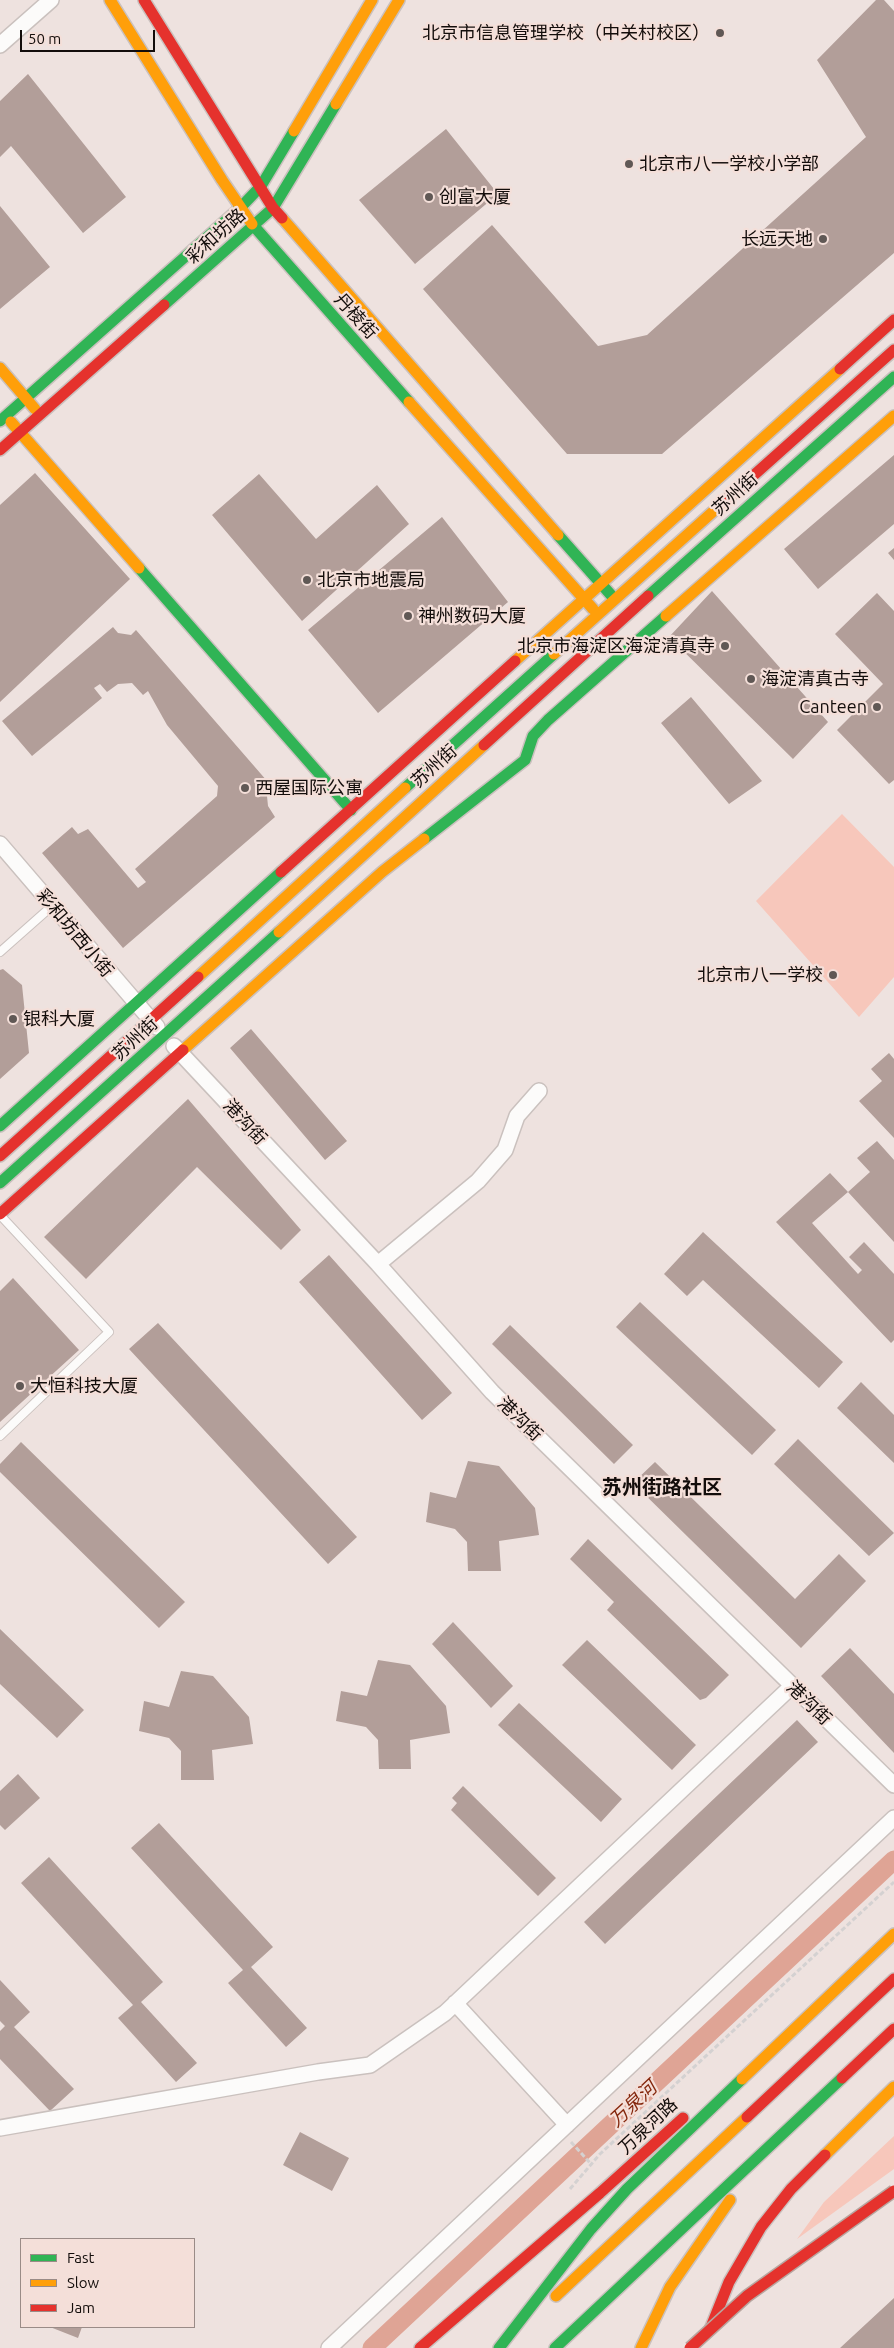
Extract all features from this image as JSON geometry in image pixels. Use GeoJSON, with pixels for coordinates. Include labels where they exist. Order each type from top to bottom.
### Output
{"type":"FeatureCollection","features":[{"type":"Feature","properties":{"kind":"main road","name":"丹棱街"},"geometry":{"type":"LineString","coordinates":[[110,0],[240,208],[254,227],[611,630]]}},
{"type":"Feature","properties":{"kind":"main road","name":"丹棱街"},"geometry":{"type":"LineString","coordinates":[[144,0],[273,208],[628,614]]}},
{"type":"Feature","properties":{"kind":"main road","name":"彩和坊路"},"geometry":{"type":"LineString","coordinates":[[2,415],[26,398],[240,208],[261,186],[372,0]]}},
{"type":"Feature","properties":{"kind":"main road","name":"彩和坊路"},"geometry":{"type":"LineString","coordinates":[[0,450],[254,227],[273,208],[399,0]]}},
{"type":"Feature","properties":{"kind":"main road","name":"苏州街"},"geometry":{"type":"LineString","coordinates":[[0,1126],[894,320]]}},
{"type":"Feature","properties":{"kind":"main road","name":"苏州街"},"geometry":{"type":"LineString","coordinates":[[0,1156],[383,810],[419,774],[894,350]]}},
{"type":"Feature","properties":{"kind":"main road"},"geometry":{"type":"LineString","coordinates":[[0,368],[40,415]]}},
{"type":"Feature","properties":{"kind":"main road","name":"苏州街"},"geometry":{"type":"LineString","coordinates":[[0,1183],[628,614],[894,377]]}},
{"type":"Feature","properties":{"kind":"main road"},"geometry":{"type":"LineString","coordinates":[[2,415],[20,432],[351,810]]}},
{"type":"Feature","properties":{"kind":"main road"},"geometry":{"type":"LineString","coordinates":[[0,1214],[382,872],[525,760],[533,736],[548,720],[894,416]]}},
{"type":"Feature","properties":{"kind":"main road"},"geometry":{"type":"LineString","coordinates":[[732,2072],[894,1922]]}},
{"type":"Feature","properties":{"kind":"main road"},"geometry":{"type":"LineString","coordinates":[[500,2348],[591,2228],[654,2162],[894,1934]]}},
{"type":"Feature","properties":{"kind":"main road"},"geometry":{"type":"LineString","coordinates":[[500,2348],[894,1979]]}},
{"type":"Feature","properties":{"kind":"main road"},"geometry":{"type":"LineString","coordinates":[[554,2348],[894,2029]]}},
{"type":"Feature","properties":{"kind":"main road"},"geometry":{"type":"LineString","coordinates":[[703,2348],[729,2282],[761,2227],[791,2189],[894,2087]]}},
{"type":"Feature","properties":{"kind":"main road","name":"万泉河路"},"geometry":{"type":"LineString","coordinates":[[420,2348],[600,2194],[688,2112]]}},
{"type":"Feature","properties":{"kind":"main road"},"geometry":{"type":"LineString","coordinates":[[641,2348],[670,2287],[710,2227],[778,2137]]}},
{"type":"Feature","properties":{"kind":"main road"},"geometry":{"type":"LineString","coordinates":[[690,2348],[747,2296],[894,2191]]}},
{"type":"Feature","properties":{"kind":"street"},"geometry":{"type":"LineString","coordinates":[[0,45],[51,0]]}},
{"type":"Feature","properties":{"kind":"street","name":"彩和坊西小街"},"geometry":{"type":"LineString","coordinates":[[0,844],[164,1036]]}},
{"type":"Feature","properties":{"kind":"street","name":"港沟街"},"geometry":{"type":"LineString","coordinates":[[164,1036],[378,1264],[492,1392],[894,1785]]}},
{"type":"Feature","properties":{"kind":"street"},"geometry":{"type":"LineString","coordinates":[[378,1264],[478,1181],[505,1150],[517,1116],[539,1091]]}},
{"type":"Feature","properties":{"kind":"street"},"geometry":{"type":"LineString","coordinates":[[0,2128],[318,2072],[370,2065],[455,2003],[792,1686]]}},
{"type":"Feature","properties":{"kind":"street"},"geometry":{"type":"LineString","coordinates":[[329,2348],[894,1818]]}},
{"type":"Feature","properties":{"kind":"street"},"geometry":{"type":"LineString","coordinates":[[455,2003],[564,2128]]}},
{"type":"Feature","properties":{"kind":"lane"},"geometry":{"type":"LineString","coordinates":[[0,952],[52,906]]}},
{"type":"Feature","properties":{"kind":"lane"},"geometry":{"type":"LineString","coordinates":[[0,1214],[109,1332],[0,1436]]}},
{"type":"Feature","properties":{"kind":"path"},"geometry":{"type":"LineString","coordinates":[[570,2188],[591,2164],[894,1882]]}},
{"type":"Feature","properties":{"kind":"path"},"geometry":{"type":"LineString","coordinates":[[564,2128],[591,2164]]}},
{"type":"Feature","properties":{"kind":"shaded area"},"geometry":{"type":"Polygon","coordinates":[[[842,814],[894,867],[894,977],[859,1017],[756,901],[842,814]]]}},
{"type":"Feature","properties":{"kind":"shaded area"},"geometry":{"type":"Polygon","coordinates":[[[894,2136],[894,2169],[797,2239],[824,2202],[894,2136]]]}},
{"type":"Feature","properties":{"kind":"building","name":"长远天地"},"geometry":{"type":"Polygon","coordinates":[[[876,0],[884,0],[894,11],[894,253],[662,454],[567,454],[423,289],[492,225],[598,346],[647,335],[866,137],[817,60],[876,0]]]}},
{"type":"Feature","properties":{"kind":"building"},"geometry":{"type":"Polygon","coordinates":[[[28,74],[126,197],[83,233],[11,146],[0,157],[0,101],[28,74]]]}},
{"type":"Feature","properties":{"kind":"building","name":"创富大厦"},"geometry":{"type":"Polygon","coordinates":[[[446,129],[498,194],[415,264],[359,200],[446,129]]]}},
{"type":"Feature","properties":{"kind":"building"},"geometry":{"type":"Polygon","coordinates":[[[0,206],[50,267],[0,309],[0,206]]]}},
{"type":"Feature","properties":{"kind":"building"},"geometry":{"type":"Polygon","coordinates":[[[894,455],[894,524],[818,589],[784,549],[894,455]]]}},
{"type":"Feature","properties":{"kind":"building"},"geometry":{"type":"Polygon","coordinates":[[[35,473],[130,579],[0,702],[0,505],[35,473]]]}},
{"type":"Feature","properties":{"kind":"building","name":"北京市地震局"},"geometry":{"type":"Polygon","coordinates":[[[259,474],[316,539],[377,485],[409,524],[302,621],[212,515],[259,474]]]}},
{"type":"Feature","properties":{"kind":"building","name":"神州数码大厦"},"geometry":{"type":"Polygon","coordinates":[[[442,517],[508,602],[378,713],[308,630],[442,517]]]}},
{"type":"Feature","properties":{"kind":"building"},"geometry":{"type":"Polygon","coordinates":[[[894,548],[894,560],[888,553],[894,548]]]}},
{"type":"Feature","properties":{"kind":"building","name":"海淀清真古寺"},"geometry":{"type":"Polygon","coordinates":[[[712,591],[828,722],[793,759],[669,637],[712,591]]]}},
{"type":"Feature","properties":{"kind":"building"},"geometry":{"type":"Polygon","coordinates":[[[877,593],[894,611],[894,780],[889,784],[837,730],[883,684],[835,634],[877,593]]]}},
{"type":"Feature","properties":{"kind":"building","name":"西屋国际公寓"},"geometry":{"type":"Polygon","coordinates":[[[113,627],[118,633],[131,635],[136,630],[274,789],[267,796],[268,806],[275,817],[123,948],[42,853],[72,827],[78,834],[88,829],[138,888],[146,882],[135,869],[217,796],[218,786],[167,725],[148,691],[143,695],[132,683],[118,684],[107,692],[100,684],[94,688],[102,698],[32,756],[2,721],[113,627]]]}},
{"type":"Feature","properties":{"kind":"building"},"geometry":{"type":"Polygon","coordinates":[[[691,697],[762,781],[729,804],[661,723],[691,697]]]}},
{"type":"Feature","properties":{"kind":"building","name":"银科大厦"},"geometry":{"type":"Polygon","coordinates":[[[3,969],[22,985],[29,1053],[0,1079],[0,970],[3,969]]]}},
{"type":"Feature","properties":{"kind":"building"},"geometry":{"type":"Polygon","coordinates":[[[251,1029],[347,1141],[325,1160],[230,1048],[251,1029]]]}},
{"type":"Feature","properties":{"kind":"building"},"geometry":{"type":"Polygon","coordinates":[[[889,1053],[894,1059],[894,1138],[859,1101],[882,1081],[871,1069],[889,1053]]]}},
{"type":"Feature","properties":{"kind":"building"},"geometry":{"type":"Polygon","coordinates":[[[188,1099],[301,1230],[281,1250],[197,1167],[86,1279],[44,1237],[188,1099]]]}},
{"type":"Feature","properties":{"kind":"building"},"geometry":{"type":"Polygon","coordinates":[[[877,1141],[894,1160],[894,1242],[848,1192],[870,1172],[857,1158],[877,1141]]]}},
{"type":"Feature","properties":{"kind":"building"},"geometry":{"type":"Polygon","coordinates":[[[830,1173],[848,1192],[812,1223],[858,1274],[862,1270],[849,1257],[864,1242],[894,1274],[894,1340],[891,1343],[776,1222],[830,1173]]]}},
{"type":"Feature","properties":{"kind":"building"},"geometry":{"type":"Polygon","coordinates":[[[703,1232],[843,1362],[819,1388],[703,1280],[687,1296],[664,1274],[703,1232]]]}},
{"type":"Feature","properties":{"kind":"building"},"geometry":{"type":"Polygon","coordinates":[[[329,1255],[452,1393],[422,1420],[299,1282],[329,1255]]]}},
{"type":"Feature","properties":{"kind":"building","name":"大恒科技大厦"},"geometry":{"type":"Polygon","coordinates":[[[13,1278],[79,1350],[0,1422],[0,1291],[13,1278]]]}},
{"type":"Feature","properties":{"kind":"building"},"geometry":{"type":"Polygon","coordinates":[[[640,1302],[776,1430],[752,1455],[616,1327],[640,1302]]]}},
{"type":"Feature","properties":{"kind":"building"},"geometry":{"type":"Polygon","coordinates":[[[158,1323],[357,1537],[328,1564],[129,1349],[158,1323]]]}},
{"type":"Feature","properties":{"kind":"building"},"geometry":{"type":"Polygon","coordinates":[[[510,1325],[633,1445],[614,1464],[492,1344],[510,1325]]]}},
{"type":"Feature","properties":{"kind":"building"},"geometry":{"type":"Polygon","coordinates":[[[861,1382],[894,1415],[894,1463],[837,1408],[861,1382]]]}},
{"type":"Feature","properties":{"kind":"building"},"geometry":{"type":"Polygon","coordinates":[[[798,1439],[894,1533],[869,1556],[774,1464],[798,1439]]]}},
{"type":"Feature","properties":{"kind":"building"},"geometry":{"type":"Polygon","coordinates":[[[21,1442],[185,1602],[159,1628],[0,1472],[0,1464],[21,1442]]]}},
{"type":"Feature","properties":{"kind":"building"},"geometry":{"type":"Polygon","coordinates":[[[468,1461],[499,1466],[535,1508],[539,1535],[499,1541],[501,1571],[468,1571],[467,1542],[455,1529],[426,1522],[430,1492],[456,1498],[468,1461]]]}},
{"type":"Feature","properties":{"kind":"building"},"geometry":{"type":"Polygon","coordinates":[[[655,1462],[795,1599],[839,1554],[866,1581],[801,1648],[633,1483],[655,1462]]]}},
{"type":"Feature","properties":{"kind":"building"},"geometry":{"type":"Polygon","coordinates":[[[588,1539],[729,1675],[706,1698],[700,1700],[607,1610],[614,1602],[570,1559],[588,1539]]]}},
{"type":"Feature","properties":{"kind":"building"},"geometry":{"type":"Polygon","coordinates":[[[453,1622],[513,1686],[491,1708],[432,1644],[453,1622]]]}},
{"type":"Feature","properties":{"kind":"building"},"geometry":{"type":"Polygon","coordinates":[[[0,1629],[84,1710],[57,1738],[0,1684],[0,1629]]]}},
{"type":"Feature","properties":{"kind":"building"},"geometry":{"type":"Polygon","coordinates":[[[587,1640],[696,1745],[672,1770],[562,1665],[587,1640]]]}},
{"type":"Feature","properties":{"kind":"building"},"geometry":{"type":"Polygon","coordinates":[[[850,1648],[894,1694],[894,1753],[821,1676],[850,1648]]]}},
{"type":"Feature","properties":{"kind":"building"},"geometry":{"type":"Polygon","coordinates":[[[378,1660],[410,1665],[446,1706],[450,1733],[410,1740],[411,1769],[379,1769],[378,1740],[366,1727],[336,1721],[341,1691],[367,1696],[378,1660]]]}},
{"type":"Feature","properties":{"kind":"building"},"geometry":{"type":"Polygon","coordinates":[[[181,1671],[213,1676],[249,1717],[253,1744],[212,1750],[214,1780],[181,1780],[181,1751],[169,1738],[139,1731],[144,1701],[169,1707],[181,1671]]]}},
{"type":"Feature","properties":{"kind":"building"},"geometry":{"type":"Polygon","coordinates":[[[519,1703],[622,1799],[601,1822],[498,1725],[519,1703]]]}},
{"type":"Feature","properties":{"kind":"building"},"geometry":{"type":"Polygon","coordinates":[[[797,1720],[818,1742],[605,1944],[584,1922],[797,1720]]]}},
{"type":"Feature","properties":{"kind":"building"},"geometry":{"type":"Polygon","coordinates":[[[18,1774],[40,1798],[5,1830],[0,1825],[0,1791],[18,1774]]]}},
{"type":"Feature","properties":{"kind":"building"},"geometry":{"type":"Polygon","coordinates":[[[463,1786],[556,1878],[538,1896],[451,1810],[457,1803],[452,1798],[463,1786]]]}},
{"type":"Feature","properties":{"kind":"building"},"geometry":{"type":"Polygon","coordinates":[[[159,1823],[273,1947],[251,1967],[307,2028],[286,2047],[228,1983],[243,1970],[131,1848],[159,1823]]]}},
{"type":"Feature","properties":{"kind":"building"},"geometry":{"type":"Polygon","coordinates":[[[49,1857],[163,1982],[141,2002],[197,2063],[176,2082],[118,2018],[133,2005],[21,1883],[49,1857]]]}},
{"type":"Feature","properties":{"kind":"building"},"geometry":{"type":"Polygon","coordinates":[[[0,1980],[30,2012],[14,2027],[74,2089],[50,2111],[0,2059],[0,2031],[5,2026],[0,2021],[0,1980]]]}},
{"type":"Feature","properties":{"kind":"building"},"geometry":{"type":"Polygon","coordinates":[[[300,2132],[349,2158],[332,2191],[283,2165],[300,2132]]]}},
{"type":"Feature","properties":{"kind":"building"},"geometry":{"type":"Polygon","coordinates":[[[894,2298],[894,2348],[840,2348],[894,2298]]]}},
{"type":"Feature","properties":{"kind":"building"},"geometry":{"type":"Polygon","coordinates":[[[53,2328],[82,2328],[78,2338],[53,2328]]]}},
{"type":"Feature","properties":{"kind":"waterway","name":"万泉河"},"geometry":{"type":"LineString","coordinates":[[372,2348],[894,1860]]}},
{"type":"Feature","properties":{"kind":"traffic: fast"},"geometry":{"type":"LineString","coordinates":[[164,305],[273,208],[336,104]]}},
{"type":"Feature","properties":{"kind":"traffic: fast"},"geometry":{"type":"LineString","coordinates":[[0,421],[240,208],[261,186],[294,131]]}},
{"type":"Feature","properties":{"kind":"traffic: fast"},"geometry":{"type":"LineString","coordinates":[[252,224],[409,402]]}},
{"type":"Feature","properties":{"kind":"traffic: fast"},"geometry":{"type":"LineString","coordinates":[[648,596],[894,377]]}},
{"type":"Feature","properties":{"kind":"traffic: fast"},"geometry":{"type":"LineString","coordinates":[[558,535],[611,595]]}},
{"type":"Feature","properties":{"kind":"traffic: fast"},"geometry":{"type":"LineString","coordinates":[[139,568],[351,810]]}},
{"type":"Feature","properties":{"kind":"traffic: fast"},"geometry":{"type":"LineString","coordinates":[[424,839],[525,760],[533,736],[548,720],[666,616]]}},
{"type":"Feature","properties":{"kind":"traffic: fast"},"geometry":{"type":"LineString","coordinates":[[405,788],[554,654]]}},
{"type":"Feature","properties":{"kind":"traffic: fast"},"geometry":{"type":"LineString","coordinates":[[0,1126],[281,872]]}},
{"type":"Feature","properties":{"kind":"traffic: fast"},"geometry":{"type":"LineString","coordinates":[[0,1183],[279,932]]}},
{"type":"Feature","properties":{"kind":"traffic: fast"},"geometry":{"type":"LineString","coordinates":[[555,2348],[842,2078]]}},
{"type":"Feature","properties":{"kind":"traffic: fast"},"geometry":{"type":"LineString","coordinates":[[499,2348],[591,2229],[627,2189],[742,2079]]}},
{"type":"Feature","properties":{"kind":"traffic: slow"},"geometry":{"type":"LineString","coordinates":[[110,0],[222,180],[252,224]]}},
{"type":"Feature","properties":{"kind":"traffic: slow"},"geometry":{"type":"LineString","coordinates":[[294,131],[372,0]]}},
{"type":"Feature","properties":{"kind":"traffic: slow"},"geometry":{"type":"LineString","coordinates":[[336,104],[399,0]]}},
{"type":"Feature","properties":{"kind":"traffic: slow"},"geometry":{"type":"LineString","coordinates":[[282,218],[558,535]]}},
{"type":"Feature","properties":{"kind":"traffic: slow"},"geometry":{"type":"LineString","coordinates":[[0,368],[35,409]]}},
{"type":"Feature","properties":{"kind":"traffic: slow"},"geometry":{"type":"LineString","coordinates":[[515,661],[840,369]]}},
{"type":"Feature","properties":{"kind":"traffic: slow"},"geometry":{"type":"LineString","coordinates":[[409,402],[593,609]]}},
{"type":"Feature","properties":{"kind":"traffic: slow"},"geometry":{"type":"LineString","coordinates":[[666,616],[894,416]]}},
{"type":"Feature","properties":{"kind":"traffic: slow"},"geometry":{"type":"LineString","coordinates":[[11,422],[139,568]]}},
{"type":"Feature","properties":{"kind":"traffic: slow"},"geometry":{"type":"LineString","coordinates":[[554,654],[726,500]]}},
{"type":"Feature","properties":{"kind":"traffic: slow"},"geometry":{"type":"LineString","coordinates":[[279,932],[484,745]]}},
{"type":"Feature","properties":{"kind":"traffic: slow"},"geometry":{"type":"LineString","coordinates":[[198,977],[405,788]]}},
{"type":"Feature","properties":{"kind":"traffic: slow"},"geometry":{"type":"LineString","coordinates":[[183,1050],[382,872],[424,839]]}},
{"type":"Feature","properties":{"kind":"traffic: slow"},"geometry":{"type":"LineString","coordinates":[[742,2079],[894,1934]]}},
{"type":"Feature","properties":{"kind":"traffic: slow"},"geometry":{"type":"LineString","coordinates":[[825,2155],[894,2087]]}},
{"type":"Feature","properties":{"kind":"traffic: slow"},"geometry":{"type":"LineString","coordinates":[[556,2296],[747,2117]]}},
{"type":"Feature","properties":{"kind":"traffic: slow"},"geometry":{"type":"LineString","coordinates":[[641,2348],[670,2287],[730,2200]]}},
{"type":"Feature","properties":{"kind":"traffic: jam"},"geometry":{"type":"LineString","coordinates":[[144,0],[273,208],[282,218]]}},
{"type":"Feature","properties":{"kind":"traffic: jam"},"geometry":{"type":"LineString","coordinates":[[0,450],[164,305]]}},
{"type":"Feature","properties":{"kind":"traffic: jam"},"geometry":{"type":"LineString","coordinates":[[840,369],[894,320]]}},
{"type":"Feature","properties":{"kind":"traffic: jam"},"geometry":{"type":"LineString","coordinates":[[726,500],[894,350]]}},
{"type":"Feature","properties":{"kind":"traffic: jam"},"geometry":{"type":"LineString","coordinates":[[484,745],[648,596]]}},
{"type":"Feature","properties":{"kind":"traffic: jam"},"geometry":{"type":"LineString","coordinates":[[281,872],[515,661]]}},
{"type":"Feature","properties":{"kind":"traffic: jam"},"geometry":{"type":"LineString","coordinates":[[0,1156],[198,977]]}},
{"type":"Feature","properties":{"kind":"traffic: jam"},"geometry":{"type":"LineString","coordinates":[[0,1214],[183,1050]]}},
{"type":"Feature","properties":{"kind":"traffic: jam"},"geometry":{"type":"LineString","coordinates":[[747,2117],[894,1979]]}},
{"type":"Feature","properties":{"kind":"traffic: jam"},"geometry":{"type":"LineString","coordinates":[[842,2078],[894,2029]]}},
{"type":"Feature","properties":{"kind":"traffic: jam"},"geometry":{"type":"LineString","coordinates":[[420,2348],[600,2193],[683,2118]]}},
{"type":"Feature","properties":{"kind":"traffic: jam"},"geometry":{"type":"LineString","coordinates":[[711,2327],[729,2282],[761,2227],[791,2189],[825,2155]]}},
{"type":"Feature","properties":{"kind":"traffic: jam"},"geometry":{"type":"LineString","coordinates":[[690,2348],[747,2296],[894,2191]]}},
{"type":"Feature","properties":{"kind":"place","name":"北京市信息管理学校（中关村校区）"},"geometry":{"type":"Point","coordinates":[720,33]}},
{"type":"Feature","properties":{"kind":"place","name":"北京市八一学校小学部"},"geometry":{"type":"Point","coordinates":[629,164]}},
{"type":"Feature","properties":{"kind":"place","name":"创富大厦"},"geometry":{"type":"Point","coordinates":[429,197]}},
{"type":"Feature","properties":{"kind":"place","name":"长远天地"},"geometry":{"type":"Point","coordinates":[823,239]}},
{"type":"Feature","properties":{"kind":"place","name":"北京市地震局"},"geometry":{"type":"Point","coordinates":[307,580]}},
{"type":"Feature","properties":{"kind":"place","name":"神州数码大厦"},"geometry":{"type":"Point","coordinates":[408,616]}},
{"type":"Feature","properties":{"kind":"place","name":"北京市海淀区海淀清真寺"},"geometry":{"type":"Point","coordinates":[725,646]}},
{"type":"Feature","properties":{"kind":"place","name":"海淀清真古寺"},"geometry":{"type":"Point","coordinates":[751,679]}},
{"type":"Feature","properties":{"kind":"place","name":"Canteen"},"geometry":{"type":"Point","coordinates":[877,707]}},
{"type":"Feature","properties":{"kind":"place","name":"西屋国际公寓"},"geometry":{"type":"Point","coordinates":[245,788]}},
{"type":"Feature","properties":{"kind":"place","name":"北京市八一学校"},"geometry":{"type":"Point","coordinates":[833,975]}},
{"type":"Feature","properties":{"kind":"place","name":"银科大厦"},"geometry":{"type":"Point","coordinates":[13,1019]}},
{"type":"Feature","properties":{"kind":"place","name":"大恒科技大厦"},"geometry":{"type":"Point","coordinates":[20,1386]}},
{"type":"Feature","properties":{"kind":"district","name":"苏州街路社区"},"geometry":{"type":"Point","coordinates":[662,1487]}}]}
